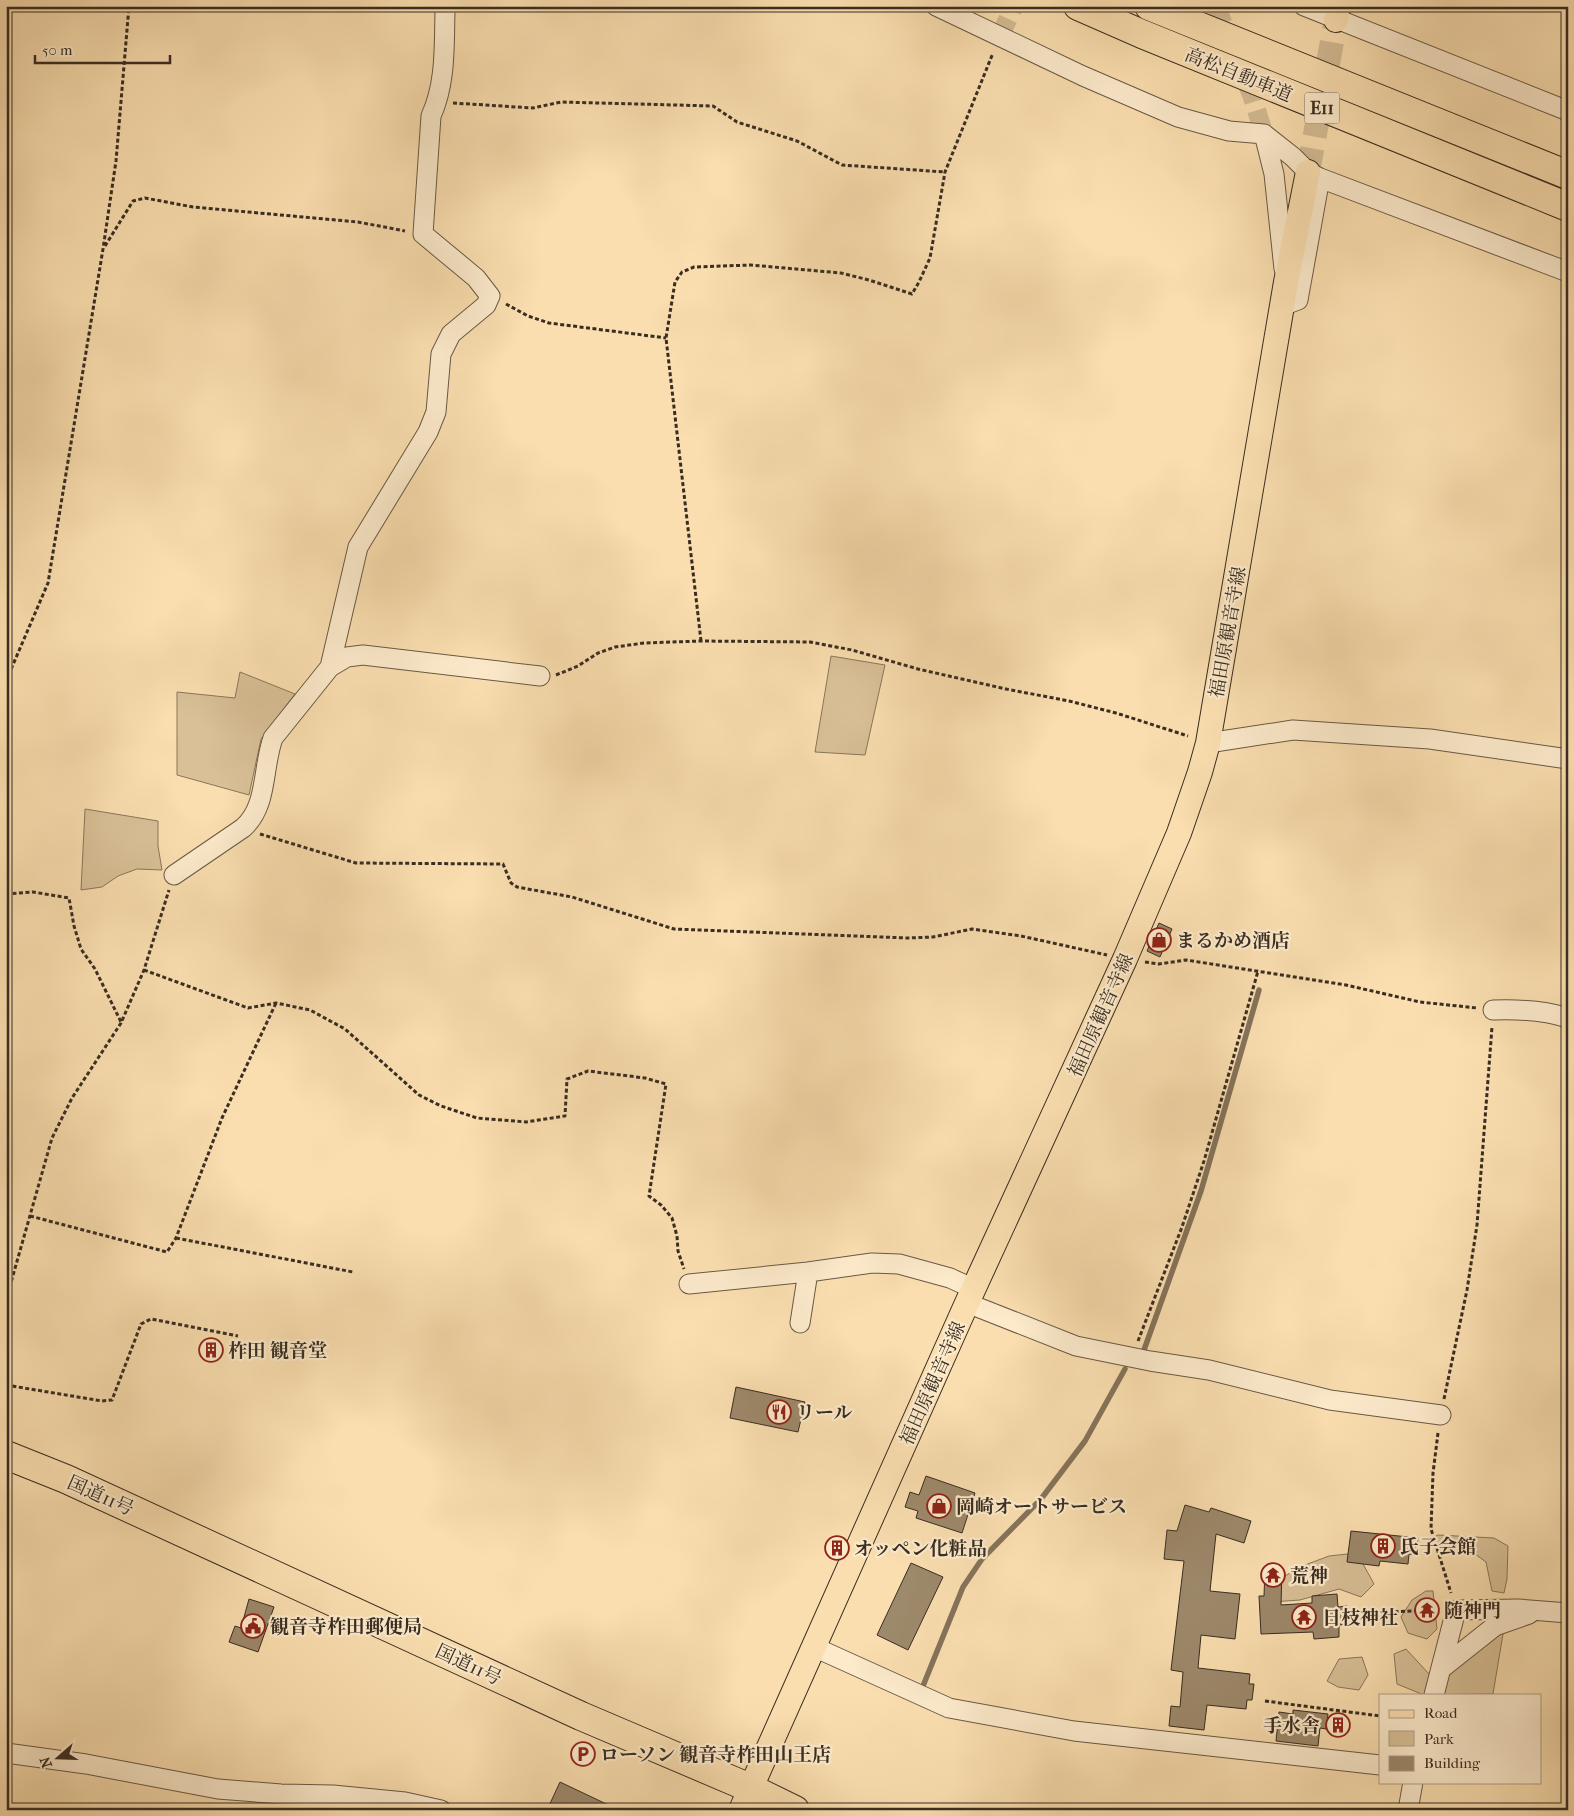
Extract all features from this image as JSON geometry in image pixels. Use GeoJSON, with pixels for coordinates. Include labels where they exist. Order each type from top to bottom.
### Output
{"type":"FeatureCollection","features":[{"type":"Feature","properties":{"kind":"highway","name":"高松自動車道"},"geometry":{"type":"LineString","coordinates":[[1078,6],[1142,34],[1568,207]]}},
{"type":"Feature","properties":{"kind":"highway","name":"高松自動車道"},"geometry":{"type":"LineString","coordinates":[[1149,6],[1568,175]]}},
{"type":"Feature","properties":{"kind":"highway","name":"国道11号"},"geometry":{"type":"LineString","coordinates":[[6,1455],[74,1483],[581,1716],[746,1799],[796,1810]]}},
{"type":"Feature","properties":{"kind":"main road","name":"福田原観音寺線"},"geometry":{"type":"LineString","coordinates":[[746,1799],[971,1296],[1125,959],[1178,833],[1200,772],[1208,743],[1286,282],[1314,175]]}},
{"type":"Feature","properties":{"kind":"street"},"geometry":{"type":"LineString","coordinates":[[330,667],[358,547],[428,432],[436,412],[441,354],[451,334],[486,305],[490,296],[476,278],[423,234],[431,116],[442,86],[445,12],[443,6]]}},
{"type":"Feature","properties":{"kind":"street"},"geometry":{"type":"LineString","coordinates":[[936,6],[1083,76],[1178,117],[1228,131],[1264,134],[1314,175],[1568,272]]}},
{"type":"Feature","properties":{"kind":"street"},"geometry":{"type":"LineString","coordinates":[[1304,6],[1337,13],[1568,110]]}},
{"type":"Feature","properties":{"kind":"street"},"geometry":{"type":"LineString","coordinates":[[1264,134],[1274,174],[1286,282]]}},
{"type":"Feature","properties":{"kind":"street"},"geometry":{"type":"LineString","coordinates":[[1282,306],[1298,300],[1314,175]]}},
{"type":"Feature","properties":{"kind":"street"},"geometry":{"type":"LineString","coordinates":[[174,875],[243,828],[253,819],[261,798],[272,738],[330,667],[347,657],[363,655],[540,676]]}},
{"type":"Feature","properties":{"kind":"street"},"geometry":{"type":"LineString","coordinates":[[1208,743],[1294,730],[1430,739],[1568,759]]}},
{"type":"Feature","properties":{"kind":"street"},"geometry":{"type":"LineString","coordinates":[[1494,1010],[1525,1009],[1554,1013],[1568,1018]]}},
{"type":"Feature","properties":{"kind":"street"},"geometry":{"type":"LineString","coordinates":[[689,1284],[808,1272],[872,1263],[899,1264],[950,1278],[971,1296],[1076,1346],[1209,1370],[1330,1400],[1441,1415]]}},
{"type":"Feature","properties":{"kind":"street"},"geometry":{"type":"LineString","coordinates":[[800,1323],[808,1272]]}},
{"type":"Feature","properties":{"kind":"street"},"geometry":{"type":"LineString","coordinates":[[1434,1694],[1456,1610],[1518,1609],[1568,1613]]}},
{"type":"Feature","properties":{"kind":"street"},"geometry":{"type":"LineString","coordinates":[[1442,1668],[1494,1626],[1538,1611]]}},
{"type":"Feature","properties":{"kind":"street"},"geometry":{"type":"LineString","coordinates":[[814,1647],[949,1708],[1074,1731],[1379,1765]]}},
{"type":"Feature","properties":{"kind":"street"},"geometry":{"type":"LineString","coordinates":[[6,1752],[86,1764],[218,1788],[281,1794],[333,1795],[405,1802],[441,1810]]}},
{"type":"Feature","properties":{"kind":"street"},"geometry":{"type":"LineString","coordinates":[[1408,1810],[1413,1784]]}},
{"type":"Feature","properties":{"kind":"path"},"geometry":{"type":"LineString","coordinates":[[6,681],[48,583],[116,161],[129,6]]}},
{"type":"Feature","properties":{"kind":"path"},"geometry":{"type":"LineString","coordinates":[[701,641],[666,338],[675,282],[682,272],[694,267],[751,265],[841,273],[912,294],[930,258],[945,172],[1000,36]]}},
{"type":"Feature","properties":{"kind":"path"},"geometry":{"type":"LineString","coordinates":[[437,102],[533,108],[560,102],[713,106],[737,122],[797,141],[842,165],[945,172]]}},
{"type":"Feature","properties":{"kind":"path"},"geometry":{"type":"LineString","coordinates":[[103,249],[133,201],[145,198],[193,207],[358,222],[423,234]]}},
{"type":"Feature","properties":{"kind":"path"},"geometry":{"type":"LineString","coordinates":[[490,296],[528,316],[549,323],[666,338]]}},
{"type":"Feature","properties":{"kind":"path"},"geometry":{"type":"LineString","coordinates":[[540,676],[558,674],[578,666],[598,653],[615,647],[644,643],[701,641],[810,642],[844,648],[918,669],[1116,713],[1208,743]]}},
{"type":"Feature","properties":{"kind":"path"},"geometry":{"type":"LineString","coordinates":[[243,828],[356,863],[503,864],[511,883],[518,887],[572,897],[674,929],[908,938],[933,937],[972,928],[1021,936],[1125,959],[1160,964],[1186,960],[1346,985],[1420,1002],[1494,1010],[1477,1225],[1467,1290],[1441,1415],[1433,1473],[1431,1529],[1456,1610],[1362,1613]]}},
{"type":"Feature","properties":{"kind":"path"},"geometry":{"type":"LineString","coordinates":[[6,1300],[52,1138],[72,1098],[121,1023],[144,970],[174,875]]}},
{"type":"Feature","properties":{"kind":"path"},"geometry":{"type":"LineString","coordinates":[[6,894],[32,892],[69,898],[74,926],[81,948],[95,969],[121,1023]]}},
{"type":"Feature","properties":{"kind":"path"},"geometry":{"type":"LineString","coordinates":[[144,970],[248,1008],[276,1003],[310,1010],[345,1029],[418,1095],[441,1106],[478,1118],[526,1122],[565,1116],[567,1079],[588,1070],[645,1078],[666,1084],[649,1196],[661,1205],[672,1218],[677,1236],[678,1251],[689,1284]]}},
{"type":"Feature","properties":{"kind":"path"},"geometry":{"type":"LineString","coordinates":[[1132,1357],[1182,1227],[1204,1161],[1258,971]]}},
{"type":"Feature","properties":{"kind":"path"},"geometry":{"type":"LineString","coordinates":[[30,1216],[167,1252],[176,1238],[222,1118],[276,1003]]}},
{"type":"Feature","properties":{"kind":"path"},"geometry":{"type":"LineString","coordinates":[[176,1238],[353,1272]]}},
{"type":"Feature","properties":{"kind":"path"},"geometry":{"type":"LineString","coordinates":[[6,1385],[102,1401],[112,1400],[141,1324],[152,1319],[238,1336]]}},
{"type":"Feature","properties":{"kind":"path"},"geometry":{"type":"LineString","coordinates":[[1265,1701],[1379,1716]]}},
{"type":"Feature","properties":{"kind":"green space"},"geometry":{"type":"Polygon","coordinates":[[[831,656],[885,665],[865,755],[815,752],[831,656]]]}},
{"type":"Feature","properties":{"kind":"green space"},"geometry":{"type":"Polygon","coordinates":[[[240,672],[295,694],[261,739],[249,795],[177,775],[177,692],[235,698],[240,672]]]}},
{"type":"Feature","properties":{"kind":"green space"},"geometry":{"type":"Polygon","coordinates":[[[85,809],[158,821],[158,846],[162,870],[137,869],[118,876],[102,887],[81,890],[85,809]]]}},
{"type":"Feature","properties":{"kind":"green space"},"geometry":{"type":"Polygon","coordinates":[[[1438,1535],[1494,1538],[1508,1546],[1507,1579],[1504,1593],[1492,1591],[1486,1562],[1468,1549],[1435,1548],[1430,1539],[1438,1535]]]}},
{"type":"Feature","properties":{"kind":"green space"},"geometry":{"type":"Polygon","coordinates":[[[1357,1553],[1374,1584],[1361,1597],[1339,1589],[1300,1600],[1272,1602],[1265,1590],[1297,1568],[1329,1556],[1357,1553]]]}},
{"type":"Feature","properties":{"kind":"green space"},"geometry":{"type":"Polygon","coordinates":[[[1426,1591],[1433,1591],[1437,1629],[1427,1639],[1408,1633],[1401,1617],[1412,1600],[1426,1591]]]}},
{"type":"Feature","properties":{"kind":"green space"},"geometry":{"type":"Polygon","coordinates":[[[1493,1632],[1503,1634],[1493,1694],[1422,1694],[1397,1684],[1394,1654],[1406,1649],[1441,1687],[1457,1665],[1493,1632]]]}},
{"type":"Feature","properties":{"kind":"green space"},"geometry":{"type":"Polygon","coordinates":[[[1362,1657],[1368,1675],[1359,1690],[1338,1687],[1327,1681],[1339,1659],[1362,1657]]]}},
{"type":"Feature","properties":{"kind":"building","name":"まるかめ酒店"},"geometry":{"type":"Polygon","coordinates":[[[1159,923],[1172,929],[1160,957],[1147,951],[1159,923]]]}},
{"type":"Feature","properties":{"kind":"building","name":"柞田 観音堂"},"geometry":{"type":"Polygon","coordinates":[[[204,1341],[221,1344],[219,1359],[201,1356],[204,1341]]]}},
{"type":"Feature","properties":{"kind":"building","name":"リール"},"geometry":{"type":"Polygon","coordinates":[[[736,1387],[805,1402],[798,1432],[730,1418],[736,1387]]]}},
{"type":"Feature","properties":{"kind":"building","name":"岡崎オートサービス"},"geometry":{"type":"Polygon","coordinates":[[[926,1476],[975,1493],[962,1533],[916,1518],[918,1511],[905,1507],[910,1492],[919,1495],[926,1476]]]}},
{"type":"Feature","properties":{"kind":"building"},"geometry":{"type":"Polygon","coordinates":[[[1185,1505],[1209,1512],[1211,1508],[1251,1521],[1244,1543],[1216,1534],[1210,1591],[1240,1594],[1235,1639],[1201,1635],[1198,1668],[1250,1674],[1249,1684],[1254,1684],[1252,1700],[1247,1700],[1246,1709],[1207,1705],[1204,1730],[1169,1726],[1171,1706],[1180,1707],[1183,1672],[1171,1670],[1184,1561],[1164,1559],[1167,1530],[1177,1531],[1185,1505]]]}},
{"type":"Feature","properties":{"kind":"building","name":"氏子会館"},"geometry":{"type":"Polygon","coordinates":[[[1351,1531],[1418,1538],[1416,1555],[1409,1554],[1408,1564],[1380,1561],[1379,1566],[1347,1562],[1351,1531]]]}},
{"type":"Feature","properties":{"kind":"building"},"geometry":{"type":"Polygon","coordinates":[[[911,1563],[943,1577],[908,1650],[877,1635],[911,1563]]]}},
{"type":"Feature","properties":{"kind":"building","name":"日枝神社"},"geometry":{"type":"Polygon","coordinates":[[[1265,1568],[1282,1568],[1281,1605],[1312,1603],[1312,1596],[1337,1594],[1338,1607],[1347,1606],[1348,1624],[1339,1625],[1339,1637],[1314,1639],[1313,1632],[1261,1634],[1259,1596],[1264,1596],[1265,1568]]]}},
{"type":"Feature","properties":{"kind":"building"},"geometry":{"type":"Polygon","coordinates":[[[249,1599],[274,1607],[258,1652],[229,1642],[235,1626],[241,1628],[249,1599]]]}},
{"type":"Feature","properties":{"kind":"building"},"geometry":{"type":"Polygon","coordinates":[[[1293,1710],[1328,1714],[1326,1729],[1320,1728],[1318,1746],[1276,1741],[1279,1712],[1293,1714],[1293,1710]]]}},
{"type":"Feature","properties":{"kind":"building"},"geometry":{"type":"Polygon","coordinates":[[[560,1782],[619,1810],[547,1810],[560,1782]]]}},
{"type":"Feature","properties":{"kind":"waterway"},"geometry":{"type":"LineString","coordinates":[[1144,1350],[1201,1191],[1259,990]]}},
{"type":"Feature","properties":{"kind":"waterway"},"geometry":{"type":"LineString","coordinates":[[923,1686],[963,1587],[982,1559],[1041,1499],[1085,1441],[1125,1369]]}},
{"type":"Feature","properties":{"kind":"tunnel"},"geometry":{"type":"LineString","coordinates":[[1000,36],[1014,6]]}},
{"type":"Feature","properties":{"kind":"tunnel"},"geometry":{"type":"LineString","coordinates":[[1216,6],[1252,96],[1264,134]]}},
{"type":"Feature","properties":{"kind":"tunnel"},"geometry":{"type":"LineString","coordinates":[[1308,172],[1336,20]]}},
{"type":"Feature","properties":{"kind":"place","name":"まるかめ酒店"},"geometry":{"type":"Point","coordinates":[1159,940]}},
{"type":"Feature","properties":{"kind":"place","name":"柞田 観音堂"},"geometry":{"type":"Point","coordinates":[211,1350]}},
{"type":"Feature","properties":{"kind":"place","name":"リール"},"geometry":{"type":"Point","coordinates":[779,1412]}},
{"type":"Feature","properties":{"kind":"place","name":"岡崎オートサービス"},"geometry":{"type":"Point","coordinates":[939,1506]}},
{"type":"Feature","properties":{"kind":"place","name":"氏子会館"},"geometry":{"type":"Point","coordinates":[1383,1546]}},
{"type":"Feature","properties":{"kind":"place","name":"オッペン化粧品"},"geometry":{"type":"Point","coordinates":[837,1548]}},
{"type":"Feature","properties":{"kind":"place","name":"荒神"},"geometry":{"type":"Point","coordinates":[1273,1575]}},
{"type":"Feature","properties":{"kind":"place","name":"随神門"},"geometry":{"type":"Point","coordinates":[1427,1610]}},
{"type":"Feature","properties":{"kind":"place","name":"日枝神社"},"geometry":{"type":"Point","coordinates":[1304,1617]}},
{"type":"Feature","properties":{"kind":"place","name":"観音寺柞田郵便局"},"geometry":{"type":"Point","coordinates":[253,1626]}},
{"type":"Feature","properties":{"kind":"place","name":"手水舎"},"geometry":{"type":"Point","coordinates":[1338,1725]}},
{"type":"Feature","properties":{"kind":"place","name":"ローソン 観音寺柞田山王店"},"geometry":{"type":"Point","coordinates":[583,1754]}}]}
